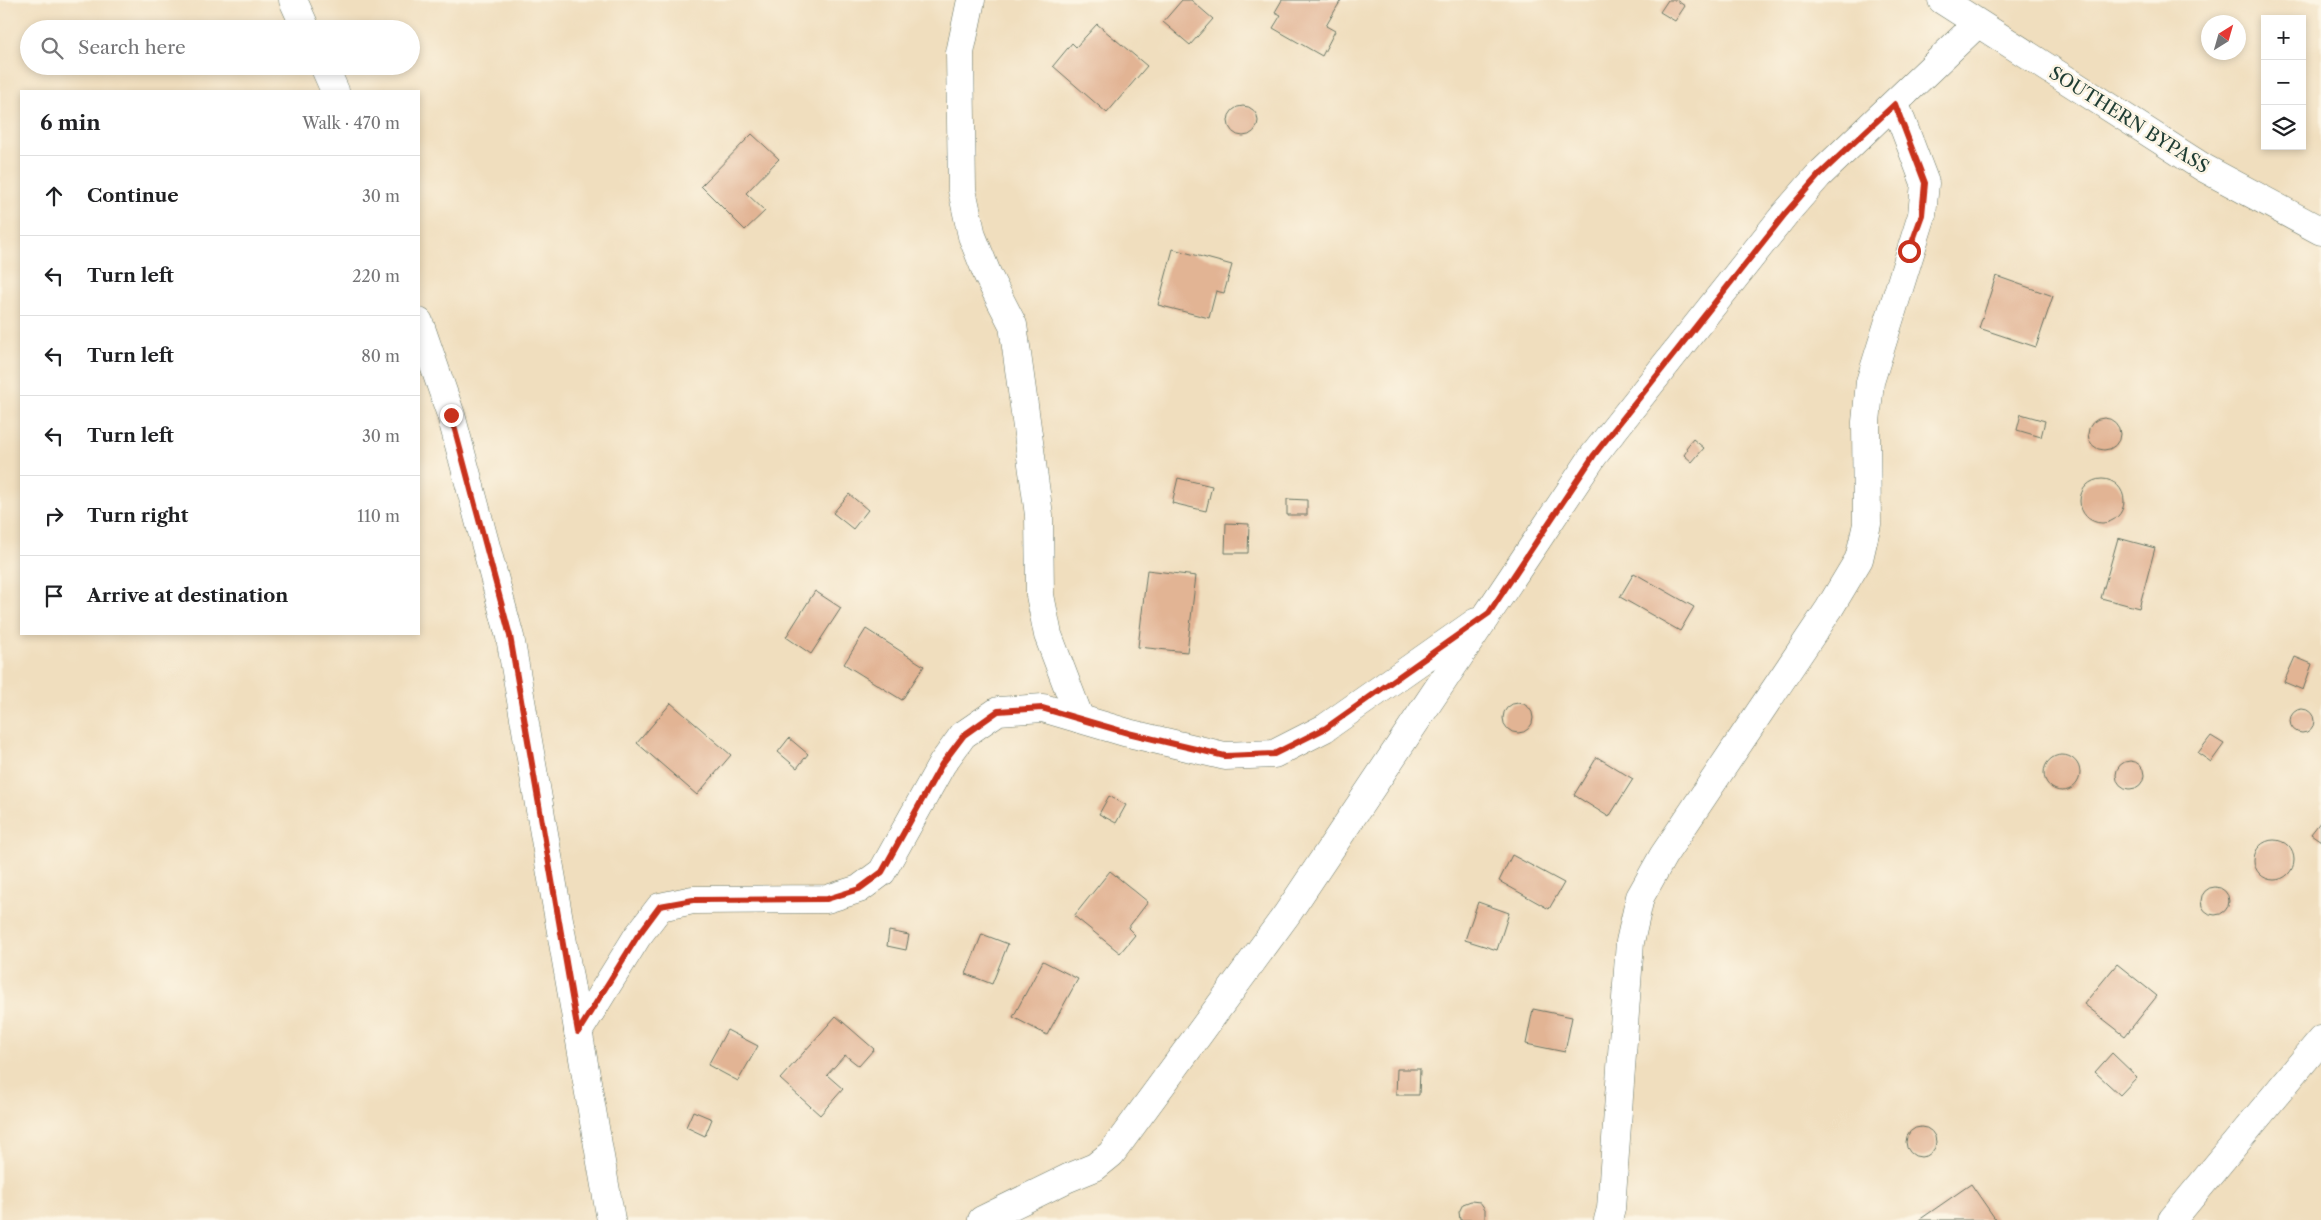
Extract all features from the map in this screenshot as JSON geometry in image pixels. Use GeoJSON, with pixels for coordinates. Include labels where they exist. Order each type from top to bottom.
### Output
{"type":"FeatureCollection","features":[{"type":"Feature","properties":{"kind":"street"},"geometry":{"type":"LineString","coordinates":[[292,0],[302,20]]}},
{"type":"Feature","properties":{"kind":"street"},"geometry":{"type":"LineString","coordinates":[[971,0],[960,53],[962,190],[972,236],[988,276],[1013,325],[1039,514],[1040,595],[1048,635],[1080,719]]}},
{"type":"Feature","properties":{"kind":"street","name":"SOUTHERN BYPASS"},"geometry":{"type":"LineString","coordinates":[[1942,0],[2204,168],[2321,231]]}},
{"type":"Feature","properties":{"kind":"street"},"geometry":{"type":"LineString","coordinates":[[982,1220],[1068,1178],[1095,1167],[1111,1154],[1287,914],[1594,455],[1818,176],[1977,24]]}},
{"type":"Feature","properties":{"kind":"street"},"geometry":{"type":"LineString","coordinates":[[328,75],[336,90]]}},
{"type":"Feature","properties":{"kind":"street"},"geometry":{"type":"LineString","coordinates":[[1608,1220],[1611,1209],[1630,942],[1640,897],[1663,856],[1829,609],[1860,559],[1867,524],[1866,422],[1870,382],[1922,215],[1925,183],[1895,104]]}},
{"type":"Feature","properties":{"kind":"street"},"geometry":{"type":"LineString","coordinates":[[420,325],[451,415],[510,636],[611,1220]]}},
{"type":"Feature","properties":{"kind":"street"},"geometry":{"type":"LineString","coordinates":[[578,1032],[637,937],[660,906],[693,900],[827,899],[859,889],[882,872],[942,764],[964,735],[998,711],[1042,708],[1128,733],[1225,756],[1274,754],[1326,728],[1489,613]]}},
{"type":"Feature","properties":{"kind":"street"},"geometry":{"type":"LineString","coordinates":[[2172,1220],[2321,1040]]}},
{"type":"Feature","properties":{"kind":"building"},"geometry":{"type":"Polygon","coordinates":[[[1182,0],[1191,0],[1213,19],[1190,45],[1163,22],[1182,0]]]}},
{"type":"Feature","properties":{"kind":"building"},"geometry":{"type":"Polygon","coordinates":[[[1282,0],[1341,0],[1326,26],[1335,31],[1322,56],[1273,28],[1281,15],[1275,12],[1282,0]]]}},
{"type":"Feature","properties":{"kind":"building"},"geometry":{"type":"Polygon","coordinates":[[[1668,0],[1676,0],[1685,6],[1675,21],[1660,12],[1668,0]]]}},
{"type":"Feature","properties":{"kind":"building"},"geometry":{"type":"Polygon","coordinates":[[[1097,24],[1147,66],[1107,113],[1053,66],[1072,43],[1076,47],[1097,24]]]}},
{"type":"Feature","properties":{"kind":"building"},"geometry":{"type":"Polygon","coordinates":[[[1243,106],[1253,111],[1258,121],[1253,131],[1243,136],[1233,131],[1228,121],[1233,111],[1243,106]]]}},
{"type":"Feature","properties":{"kind":"building"},"geometry":{"type":"Polygon","coordinates":[[[752,134],[779,159],[746,193],[765,211],[745,230],[701,186],[752,134]]]}},
{"type":"Feature","properties":{"kind":"building"},"geometry":{"type":"Polygon","coordinates":[[[1173,249],[1232,265],[1224,293],[1216,291],[1209,318],[1158,305],[1173,249]]]}},
{"type":"Feature","properties":{"kind":"building"},"geometry":{"type":"Polygon","coordinates":[[[1996,276],[2053,296],[2036,347],[1979,328],[1996,276]]]}},
{"type":"Feature","properties":{"kind":"building"},"geometry":{"type":"Polygon","coordinates":[[[2021,414],[2045,421],[2041,437],[2017,430],[2021,414]]]}},
{"type":"Feature","properties":{"kind":"building"},"geometry":{"type":"Polygon","coordinates":[[[2104,418],[2110,419],[2115,423],[2119,428],[2119,440],[2115,445],[2110,449],[2104,450],[2098,449],[2093,445],[2089,440],[2088,434],[2089,428],[2093,423],[2098,419],[2104,418]]]}},
{"type":"Feature","properties":{"kind":"building"},"geometry":{"type":"Polygon","coordinates":[[[1693,439],[1704,448],[1692,462],[1684,455],[1688,449],[1686,448],[1693,439]]]}},
{"type":"Feature","properties":{"kind":"building"},"geometry":{"type":"Polygon","coordinates":[[[1178,478],[1212,486],[1206,511],[1172,503],[1178,478]]]}},
{"type":"Feature","properties":{"kind":"building"},"geometry":{"type":"Polygon","coordinates":[[[2106,479],[2118,485],[2123,492],[2123,510],[2118,517],[2111,522],[2098,523],[2090,520],[2083,513],[2080,497],[2083,489],[2090,482],[2106,479]]]}},
{"type":"Feature","properties":{"kind":"building"},"geometry":{"type":"Polygon","coordinates":[[[849,494],[868,510],[853,529],[833,513],[849,494]]]}},
{"type":"Feature","properties":{"kind":"building"},"geometry":{"type":"Polygon","coordinates":[[[1287,499],[1307,500],[1307,515],[1287,515],[1287,499]]]}},
{"type":"Feature","properties":{"kind":"building"},"geometry":{"type":"Polygon","coordinates":[[[1226,523],[1249,524],[1248,553],[1225,553],[1226,523]]]}},
{"type":"Feature","properties":{"kind":"building"},"geometry":{"type":"Polygon","coordinates":[[[2118,538],[2155,548],[2139,608],[2101,598],[2118,538]]]}},
{"type":"Feature","properties":{"kind":"building"},"geometry":{"type":"Polygon","coordinates":[[[1147,570],[1196,576],[1187,652],[1138,647],[1147,570]]]}},
{"type":"Feature","properties":{"kind":"building"},"geometry":{"type":"Polygon","coordinates":[[[1634,573],[1694,607],[1680,631],[1620,597],[1634,573]]]}},
{"type":"Feature","properties":{"kind":"building"},"geometry":{"type":"Polygon","coordinates":[[[815,591],[841,608],[811,654],[786,637],[815,591]]]}},
{"type":"Feature","properties":{"kind":"building"},"geometry":{"type":"Polygon","coordinates":[[[866,629],[924,666],[902,700],[844,664],[866,629]]]}},
{"type":"Feature","properties":{"kind":"building"},"geometry":{"type":"Polygon","coordinates":[[[2295,657],[2312,664],[2303,690],[2284,682],[2295,657]]]}},
{"type":"Feature","properties":{"kind":"building"},"geometry":{"type":"Polygon","coordinates":[[[671,703],[731,755],[697,795],[637,743],[671,703]]]}},
{"type":"Feature","properties":{"kind":"building"},"geometry":{"type":"Polygon","coordinates":[[[1518,703],[1528,708],[1533,718],[1528,728],[1518,733],[1508,728],[1503,718],[1508,708],[1518,703]]]}},
{"type":"Feature","properties":{"kind":"building"},"geometry":{"type":"Polygon","coordinates":[[[2302,709],[2311,712],[2314,721],[2311,730],[2302,733],[2293,730],[2290,721],[2293,712],[2302,709]]]}},
{"type":"Feature","properties":{"kind":"building"},"geometry":{"type":"Polygon","coordinates":[[[2211,736],[2224,744],[2211,762],[2198,753],[2211,736]]]}},
{"type":"Feature","properties":{"kind":"building"},"geometry":{"type":"Polygon","coordinates":[[[789,738],[808,754],[797,768],[778,752],[789,738]]]}},
{"type":"Feature","properties":{"kind":"building"},"geometry":{"type":"Polygon","coordinates":[[[2062,755],[2069,756],[2075,760],[2079,766],[2079,780],[2075,786],[2069,790],[2062,791],[2055,790],[2049,786],[2045,780],[2044,773],[2045,766],[2049,760],[2055,756],[2062,755]]]}},
{"type":"Feature","properties":{"kind":"building"},"geometry":{"type":"Polygon","coordinates":[[[1597,757],[1633,779],[1609,817],[1574,795],[1597,757]]]}},
{"type":"Feature","properties":{"kind":"building"},"geometry":{"type":"Polygon","coordinates":[[[2130,761],[2140,765],[2144,775],[2140,785],[2130,789],[2120,785],[2116,775],[2120,765],[2130,761]]]}},
{"type":"Feature","properties":{"kind":"building"},"geometry":{"type":"Polygon","coordinates":[[[1109,796],[1126,805],[1116,823],[1099,814],[1109,796]]]}},
{"type":"Feature","properties":{"kind":"building"},"geometry":{"type":"Polygon","coordinates":[[[2321,821],[2321,841],[2311,834],[2321,821]]]}},
{"type":"Feature","properties":{"kind":"building"},"geometry":{"type":"Polygon","coordinates":[[[2278,840],[2285,843],[2291,849],[2294,860],[2293,868],[2285,877],[2278,880],[2270,880],[2263,877],[2255,868],[2254,856],[2257,849],[2266,841],[2278,840]]]}},
{"type":"Feature","properties":{"kind":"building"},"geometry":{"type":"Polygon","coordinates":[[[1512,855],[1564,883],[1549,909],[1499,881],[1512,855]]]}},
{"type":"Feature","properties":{"kind":"building"},"geometry":{"type":"Polygon","coordinates":[[[1110,871],[1148,902],[1128,928],[1135,935],[1120,953],[1074,916],[1110,871]]]}},
{"type":"Feature","properties":{"kind":"building"},"geometry":{"type":"Polygon","coordinates":[[[2215,887],[2225,891],[2229,901],[2225,911],[2215,915],[2205,911],[2201,901],[2205,891],[2215,887]]]}},
{"type":"Feature","properties":{"kind":"building"},"geometry":{"type":"Polygon","coordinates":[[[1478,902],[1509,913],[1497,950],[1465,940],[1478,902]]]}},
{"type":"Feature","properties":{"kind":"building"},"geometry":{"type":"Polygon","coordinates":[[[889,931],[909,935],[906,950],[887,946],[889,931]]]}},
{"type":"Feature","properties":{"kind":"building"},"geometry":{"type":"Polygon","coordinates":[[[982,934],[1008,944],[992,984],[966,974],[982,934]]]}},
{"type":"Feature","properties":{"kind":"building"},"geometry":{"type":"Polygon","coordinates":[[[1043,961],[1078,979],[1047,1035],[1013,1017],[1043,961]]]}},
{"type":"Feature","properties":{"kind":"building"},"geometry":{"type":"Polygon","coordinates":[[[2117,964],[2157,996],[2125,1036],[2084,1004],[2117,964]]]}},
{"type":"Feature","properties":{"kind":"building"},"geometry":{"type":"Polygon","coordinates":[[[1533,1009],[1572,1017],[1565,1052],[1526,1044],[1533,1009]]]}},
{"type":"Feature","properties":{"kind":"building"},"geometry":{"type":"Polygon","coordinates":[[[836,1016],[874,1049],[859,1066],[845,1055],[827,1075],[843,1089],[820,1115],[780,1079],[836,1016]]]}},
{"type":"Feature","properties":{"kind":"building"},"geometry":{"type":"Polygon","coordinates":[[[727,1030],[758,1046],[738,1081],[708,1065],[727,1030]]]}},
{"type":"Feature","properties":{"kind":"building"},"geometry":{"type":"Polygon","coordinates":[[[2112,1053],[2137,1077],[2120,1095],[2095,1072],[2112,1053]]]}},
{"type":"Feature","properties":{"kind":"building"},"geometry":{"type":"Polygon","coordinates":[[[1397,1069],[1420,1069],[1419,1095],[1396,1095],[1397,1069]]]}},
{"type":"Feature","properties":{"kind":"building"},"geometry":{"type":"Polygon","coordinates":[[[693,1111],[712,1119],[705,1136],[686,1127],[693,1111]]]}},
{"type":"Feature","properties":{"kind":"building"},"geometry":{"type":"Polygon","coordinates":[[[1921,1127],[1932,1131],[1936,1142],[1932,1153],[1921,1157],[1910,1153],[1906,1142],[1910,1131],[1921,1127]]]}},
{"type":"Feature","properties":{"kind":"building"},"geometry":{"type":"Polygon","coordinates":[[[1971,1184],[1996,1220],[1919,1220],[1971,1184]]]}},
{"type":"Feature","properties":{"kind":"building"},"geometry":{"type":"Polygon","coordinates":[[[1471,1201],[1480,1202],[1485,1209],[1485,1220],[1460,1220],[1459,1212],[1463,1204],[1471,1201]]]}},
{"type":"Feature","properties":{"kind":"route"},"geometry":{"type":"LineString","coordinates":[[451,415],[510,636],[578,1032],[637,937],[660,906],[693,900],[827,899],[859,889],[882,872],[942,764],[964,735],[998,711],[1042,708],[1128,733],[1225,756],[1274,754],[1326,728],[1489,613],[1594,455],[1785,214],[1818,176],[1895,104],[1925,183],[1922,215],[1909,251]]}}]}
